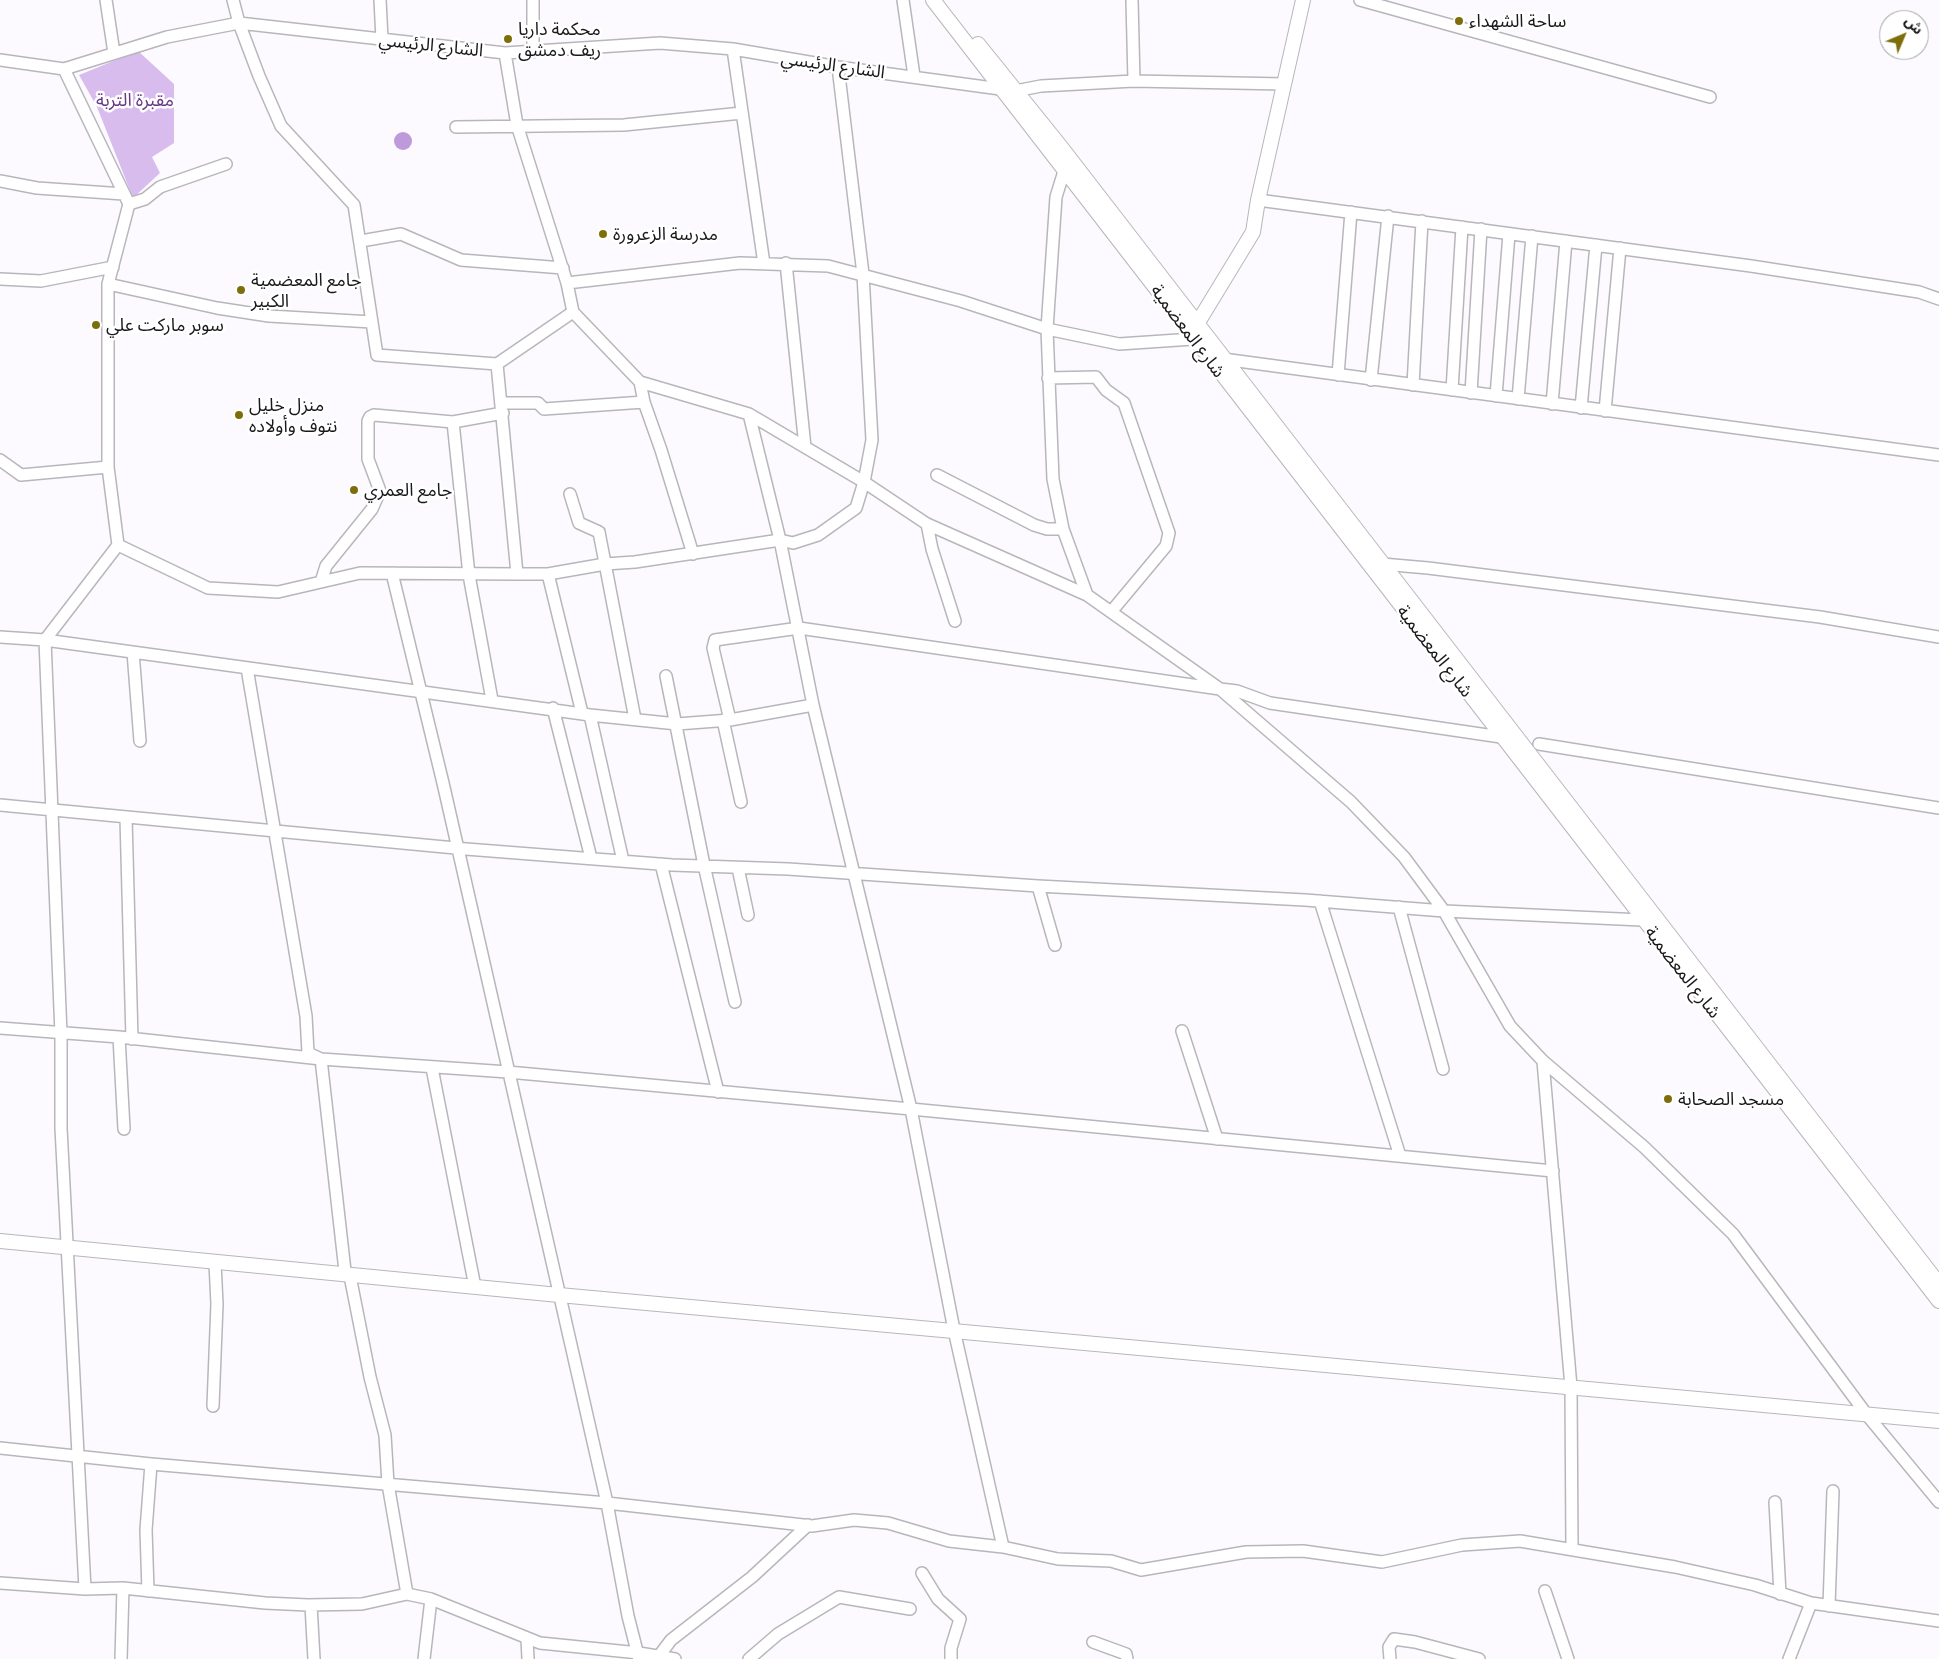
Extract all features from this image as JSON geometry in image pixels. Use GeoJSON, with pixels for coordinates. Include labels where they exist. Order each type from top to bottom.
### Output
{"type":"FeatureCollection","features":[{"type":"Feature","properties":{"kind":"main road","name":"شارع المعضمية"},"geometry":{"type":"LineString","coordinates":[[933,0],[1000,88],[1057,150],[1064,168],[1193,339],[1642,920],[1660,933]]}},
{"type":"Feature","properties":{"kind":"main road","name":"شارع المعضمية"},"geometry":{"type":"LineString","coordinates":[[944,0],[1015,91],[1057,150],[1197,324],[1382,564],[1660,933],[1937,1291]]}},
{"type":"Feature","properties":{"kind":"main road"},"geometry":{"type":"LineString","coordinates":[[1197,324],[1253,232],[1258,200],[1303,0]]}},
{"type":"Feature","properties":{"kind":"main road"},"geometry":{"type":"LineString","coordinates":[[0,1242],[559,1296],[954,1330],[1939,1421]]}},
{"type":"Feature","properties":{"kind":"street"},"geometry":{"type":"LineString","coordinates":[[106,0],[114,53]]}},
{"type":"Feature","properties":{"kind":"street"},"geometry":{"type":"LineString","coordinates":[[233,0],[239,23],[281,126],[354,205],[377,355],[497,364],[573,312]]}},
{"type":"Feature","properties":{"kind":"street"},"geometry":{"type":"LineString","coordinates":[[380,0],[382,40]]}},
{"type":"Feature","properties":{"kind":"street"},"geometry":{"type":"LineString","coordinates":[[533,0],[533,52]]}},
{"type":"Feature","properties":{"kind":"street"},"geometry":{"type":"LineString","coordinates":[[902,0],[914,76]]}},
{"type":"Feature","properties":{"kind":"street"},"geometry":{"type":"LineString","coordinates":[[1132,0],[1134,81]]}},
{"type":"Feature","properties":{"kind":"street"},"geometry":{"type":"LineString","coordinates":[[1360,0],[1710,97]]}},
{"type":"Feature","properties":{"kind":"street","name":"الشارع الرئيسي"},"geometry":{"type":"LineString","coordinates":[[0,60],[64,69],[167,37],[239,23],[505,53],[660,43],[733,49],[838,67],[1015,91]]}},
{"type":"Feature","properties":{"kind":"street"},"geometry":{"type":"LineString","coordinates":[[733,49],[764,264]]}},
{"type":"Feature","properties":{"kind":"street"},"geometry":{"type":"LineString","coordinates":[[505,53],[517,125],[567,283],[573,312],[640,382],[749,414],[864,482],[927,524],[1087,595],[1220,688],[1351,802],[1404,856],[1444,910],[1510,1026],[1543,1062],[1644,1147],[1732,1234],[1867,1415],[1939,1502]]}},
{"type":"Feature","properties":{"kind":"street"},"geometry":{"type":"LineString","coordinates":[[118,545],[208,588],[278,592],[360,573],[548,574],[605,564],[693,554],[780,540],[793,543],[818,535],[856,508],[864,482],[872,440],[863,274],[838,67]]}},
{"type":"Feature","properties":{"kind":"street"},"geometry":{"type":"LineString","coordinates":[[64,69],[126,199],[108,284],[108,467],[118,545],[45,640],[61,1034],[61,1128],[69,1248],[85,1589]]}},
{"type":"Feature","properties":{"kind":"street"},"geometry":{"type":"LineString","coordinates":[[1015,91],[1041,86],[1134,81],[1284,84]]}},
{"type":"Feature","properties":{"kind":"street"},"geometry":{"type":"LineString","coordinates":[[456,127],[624,125],[742,113]]}},
{"type":"Feature","properties":{"kind":"street"},"geometry":{"type":"LineString","coordinates":[[0,182],[126,199],[145,199],[160,187],[226,164]]}},
{"type":"Feature","properties":{"kind":"street"},"geometry":{"type":"LineString","coordinates":[[1064,168],[1056,197],[1047,329],[1053,478],[1063,529],[1087,595]]}},
{"type":"Feature","properties":{"kind":"street"},"geometry":{"type":"LineString","coordinates":[[1258,200],[1620,248],[1919,292],[1939,298]]}},
{"type":"Feature","properties":{"kind":"street"},"geometry":{"type":"LineString","coordinates":[[1338,374],[1351,212]]}},
{"type":"Feature","properties":{"kind":"street"},"geometry":{"type":"LineString","coordinates":[[1371,380],[1388,216]]}},
{"type":"Feature","properties":{"kind":"street"},"geometry":{"type":"LineString","coordinates":[[1413,385],[1422,221]]}},
{"type":"Feature","properties":{"kind":"street"},"geometry":{"type":"LineString","coordinates":[[1452,390],[1462,227]]}},
{"type":"Feature","properties":{"kind":"street"},"geometry":{"type":"LineString","coordinates":[[1471,393],[1480,229]]}},
{"type":"Feature","properties":{"kind":"street"},"geometry":{"type":"LineString","coordinates":[[361,241],[401,234],[461,260],[562,268]]}},
{"type":"Feature","properties":{"kind":"street"},"geometry":{"type":"LineString","coordinates":[[1496,396],[1509,234]]}},
{"type":"Feature","properties":{"kind":"street"},"geometry":{"type":"LineString","coordinates":[[1518,399],[1532,236]]}},
{"type":"Feature","properties":{"kind":"street"},"geometry":{"type":"LineString","coordinates":[[1552,404],[1566,241]]}},
{"type":"Feature","properties":{"kind":"street"},"geometry":{"type":"LineString","coordinates":[[1581,408],[1596,245]]}},
{"type":"Feature","properties":{"kind":"street"},"geometry":{"type":"LineString","coordinates":[[1606,411],[1620,248]]}},
{"type":"Feature","properties":{"kind":"street"},"geometry":{"type":"LineString","coordinates":[[567,283],[740,263],[828,266],[863,274],[1047,329],[1119,344],[1193,339]]}},
{"type":"Feature","properties":{"kind":"street"},"geometry":{"type":"LineString","coordinates":[[786,264],[805,447]]}},
{"type":"Feature","properties":{"kind":"street"},"geometry":{"type":"LineString","coordinates":[[0,279],[41,281],[113,267]]}},
{"type":"Feature","properties":{"kind":"street"},"geometry":{"type":"LineString","coordinates":[[108,284],[138,292],[252,313],[372,322]]}},
{"type":"Feature","properties":{"kind":"street"},"geometry":{"type":"LineString","coordinates":[[1223,359],[1939,455]]}},
{"type":"Feature","properties":{"kind":"street"},"geometry":{"type":"LineString","coordinates":[[497,364],[517,574]]}},
{"type":"Feature","properties":{"kind":"street"},"geometry":{"type":"LineString","coordinates":[[1048,378],[1096,377],[1106,390],[1124,402],[1169,533],[1166,546],[1111,612]]}},
{"type":"Feature","properties":{"kind":"street"},"geometry":{"type":"LineString","coordinates":[[640,382],[644,402],[693,554]]}},
{"type":"Feature","properties":{"kind":"street"},"geometry":{"type":"LineString","coordinates":[[320,582],[326,566],[372,509],[380,492],[368,459],[368,421],[370,416],[452,422],[502,408],[538,403],[544,409],[644,402]]}},
{"type":"Feature","properties":{"kind":"street"},"geometry":{"type":"LineString","coordinates":[[749,414],[780,540],[813,706],[911,1109],[954,1330],[1003,1547]]}},
{"type":"Feature","properties":{"kind":"street"},"geometry":{"type":"LineString","coordinates":[[452,422],[469,575],[492,700]]}},
{"type":"Feature","properties":{"kind":"street"},"geometry":{"type":"LineString","coordinates":[[0,460],[21,475],[108,467]]}},
{"type":"Feature","properties":{"kind":"street"},"geometry":{"type":"LineString","coordinates":[[937,475],[1034,525],[1047,529],[1063,529]]}},
{"type":"Feature","properties":{"kind":"street"},"geometry":{"type":"LineString","coordinates":[[570,494],[580,523],[599,532],[635,719]]}},
{"type":"Feature","properties":{"kind":"street"},"geometry":{"type":"LineString","coordinates":[[927,524],[932,549],[954,621]]}},
{"type":"Feature","properties":{"kind":"street"},"geometry":{"type":"LineString","coordinates":[[1382,564],[1820,616],[1939,637]]}},
{"type":"Feature","properties":{"kind":"street"},"geometry":{"type":"LineString","coordinates":[[392,573],[421,691],[607,1503],[628,1616],[639,1656]]}},
{"type":"Feature","properties":{"kind":"street"},"geometry":{"type":"LineString","coordinates":[[548,574],[623,861]]}},
{"type":"Feature","properties":{"kind":"street"},"geometry":{"type":"LineString","coordinates":[[741,802],[713,648],[715,640],[799,628],[1220,688],[1236,691],[1270,703],[1501,737]]}},
{"type":"Feature","properties":{"kind":"street"},"geometry":{"type":"LineString","coordinates":[[0,637],[45,640],[586,714],[677,724],[727,720],[813,706]]}},
{"type":"Feature","properties":{"kind":"street"},"geometry":{"type":"LineString","coordinates":[[133,652],[140,741]]}},
{"type":"Feature","properties":{"kind":"street"},"geometry":{"type":"LineString","coordinates":[[247,668],[273,831],[306,1016],[308,1053],[321,1059]]}},
{"type":"Feature","properties":{"kind":"street"},"geometry":{"type":"LineString","coordinates":[[666,676],[704,865],[735,1002]]}},
{"type":"Feature","properties":{"kind":"street"},"geometry":{"type":"LineString","coordinates":[[553,708],[590,858]]}},
{"type":"Feature","properties":{"kind":"street"},"geometry":{"type":"LineString","coordinates":[[1539,744],[1939,808]]}},
{"type":"Feature","properties":{"kind":"street"},"geometry":{"type":"LineString","coordinates":[[0,805],[457,848],[661,864],[854,873],[1038,886],[1642,920]]}},
{"type":"Feature","properties":{"kind":"street"},"geometry":{"type":"LineString","coordinates":[[126,818],[132,1039]]}},
{"type":"Feature","properties":{"kind":"street"},"geometry":{"type":"LineString","coordinates":[[661,864],[718,1092]]}},
{"type":"Feature","properties":{"kind":"street"},"geometry":{"type":"LineString","coordinates":[[738,868],[748,915]]}},
{"type":"Feature","properties":{"kind":"street"},"geometry":{"type":"LineString","coordinates":[[1038,886],[1055,945]]}},
{"type":"Feature","properties":{"kind":"street"},"geometry":{"type":"LineString","coordinates":[[1320,901],[1400,1156]]}},
{"type":"Feature","properties":{"kind":"street"},"geometry":{"type":"LineString","coordinates":[[1399,907],[1443,1069]]}},
{"type":"Feature","properties":{"kind":"street"},"geometry":{"type":"LineString","coordinates":[[0,1028],[119,1037],[321,1059],[508,1072],[911,1109],[1553,1171]]}},
{"type":"Feature","properties":{"kind":"street"},"geometry":{"type":"LineString","coordinates":[[1182,1031],[1217,1139]]}},
{"type":"Feature","properties":{"kind":"street"},"geometry":{"type":"LineString","coordinates":[[119,1037],[124,1129]]}},
{"type":"Feature","properties":{"kind":"street"},"geometry":{"type":"LineString","coordinates":[[321,1059],[345,1271],[350,1276],[370,1377],[385,1435],[388,1484],[407,1594]]}},
{"type":"Feature","properties":{"kind":"street"},"geometry":{"type":"LineString","coordinates":[[1543,1062],[1571,1387],[1572,1549]]}},
{"type":"Feature","properties":{"kind":"street"},"geometry":{"type":"LineString","coordinates":[[432,1068],[475,1287]]}},
{"type":"Feature","properties":{"kind":"street"},"geometry":{"type":"LineString","coordinates":[[214,1406],[217,1304],[215,1262]]}},
{"type":"Feature","properties":{"kind":"street"},"geometry":{"type":"LineString","coordinates":[[0,1448],[151,1464],[607,1503],[808,1525],[854,1520],[888,1523],[949,1540],[1003,1547],[1058,1559],[1111,1561],[1141,1570],[1246,1552],[1302,1551],[1382,1562],[1462,1545],[1520,1542],[1675,1567],[1755,1585],[1811,1603],[1939,1621]]}},
{"type":"Feature","properties":{"kind":"street"},"geometry":{"type":"LineString","coordinates":[[148,1591],[146,1530],[151,1464]]}},
{"type":"Feature","properties":{"kind":"street"},"geometry":{"type":"LineString","coordinates":[[1829,1606],[1833,1491]]}},
{"type":"Feature","properties":{"kind":"street"},"geometry":{"type":"LineString","coordinates":[[1775,1502],[1780,1594]]}},
{"type":"Feature","properties":{"kind":"street"},"geometry":{"type":"LineString","coordinates":[[659,1656],[671,1640],[752,1577],[808,1525]]}},
{"type":"Feature","properties":{"kind":"street"},"geometry":{"type":"LineString","coordinates":[[922,1573],[938,1599],[960,1619],[951,1648],[951,1659]]}},
{"type":"Feature","properties":{"kind":"street"},"geometry":{"type":"LineString","coordinates":[[0,1583],[85,1589],[123,1588],[265,1603],[311,1605],[362,1604],[407,1594],[431,1599],[540,1643],[675,1659]]}},
{"type":"Feature","properties":{"kind":"street"},"geometry":{"type":"LineString","coordinates":[[121,1659],[123,1588]]}},
{"type":"Feature","properties":{"kind":"street"},"geometry":{"type":"LineString","coordinates":[[1545,1591],[1568,1659]]}},
{"type":"Feature","properties":{"kind":"street"},"geometry":{"type":"LineString","coordinates":[[749,1659],[778,1634],[839,1597],[910,1609]]}},
{"type":"Feature","properties":{"kind":"street"},"geometry":{"type":"LineString","coordinates":[[424,1659],[431,1599]]}},
{"type":"Feature","properties":{"kind":"street"},"geometry":{"type":"LineString","coordinates":[[1789,1659],[1811,1603]]}},
{"type":"Feature","properties":{"kind":"street"},"geometry":{"type":"LineString","coordinates":[[311,1605],[314,1659]]}},
{"type":"Feature","properties":{"kind":"street"},"geometry":{"type":"LineString","coordinates":[[527,1638],[528,1659]]}},
{"type":"Feature","properties":{"kind":"street"},"geometry":{"type":"LineString","coordinates":[[1390,1659],[1389,1647],[1394,1639],[1415,1642],[1480,1659]]}},
{"type":"Feature","properties":{"kind":"street"},"geometry":{"type":"LineString","coordinates":[[1093,1642],[1126,1654],[1127,1659]]}},
{"type":"Feature","properties":{"kind":"green space","name":"مقبرة التربة"},"geometry":{"type":"Polygon","coordinates":[[[138,51],[174,84],[174,143],[152,157],[160,173],[133,198],[97,107],[79,75],[138,51]]]}},
{"type":"Feature","properties":{"kind":"shaded area"},"geometry":{"type":"Polygon","coordinates":[[[403,132],[409,135],[412,141],[409,147],[403,150],[397,147],[394,141],[397,135],[403,132]]]}},
{"type":"Feature","properties":{"kind":"place","name":"ساحة الشهداء"},"geometry":{"type":"Point","coordinates":[1459,21]}},
{"type":"Feature","properties":{"kind":"place","name":"محكمة داريا ريف دمشق"},"geometry":{"type":"Point","coordinates":[508,39]}},
{"type":"Feature","properties":{"kind":"place","name":"مدرسة الزعرورة"},"geometry":{"type":"Point","coordinates":[603,234]}},
{"type":"Feature","properties":{"kind":"place","name":"جامع المعضمية الكبير"},"geometry":{"type":"Point","coordinates":[241,290]}},
{"type":"Feature","properties":{"kind":"place","name":"سوبر ماركت علي"},"geometry":{"type":"Point","coordinates":[96,325]}},
{"type":"Feature","properties":{"kind":"place","name":"منزل خليل نتوف وأولاده"},"geometry":{"type":"Point","coordinates":[239,415]}},
{"type":"Feature","properties":{"kind":"place","name":"جامع العمري"},"geometry":{"type":"Point","coordinates":[354,490]}},
{"type":"Feature","properties":{"kind":"place","name":"مسجد الصحابة"},"geometry":{"type":"Point","coordinates":[1668,1099]}}]}
